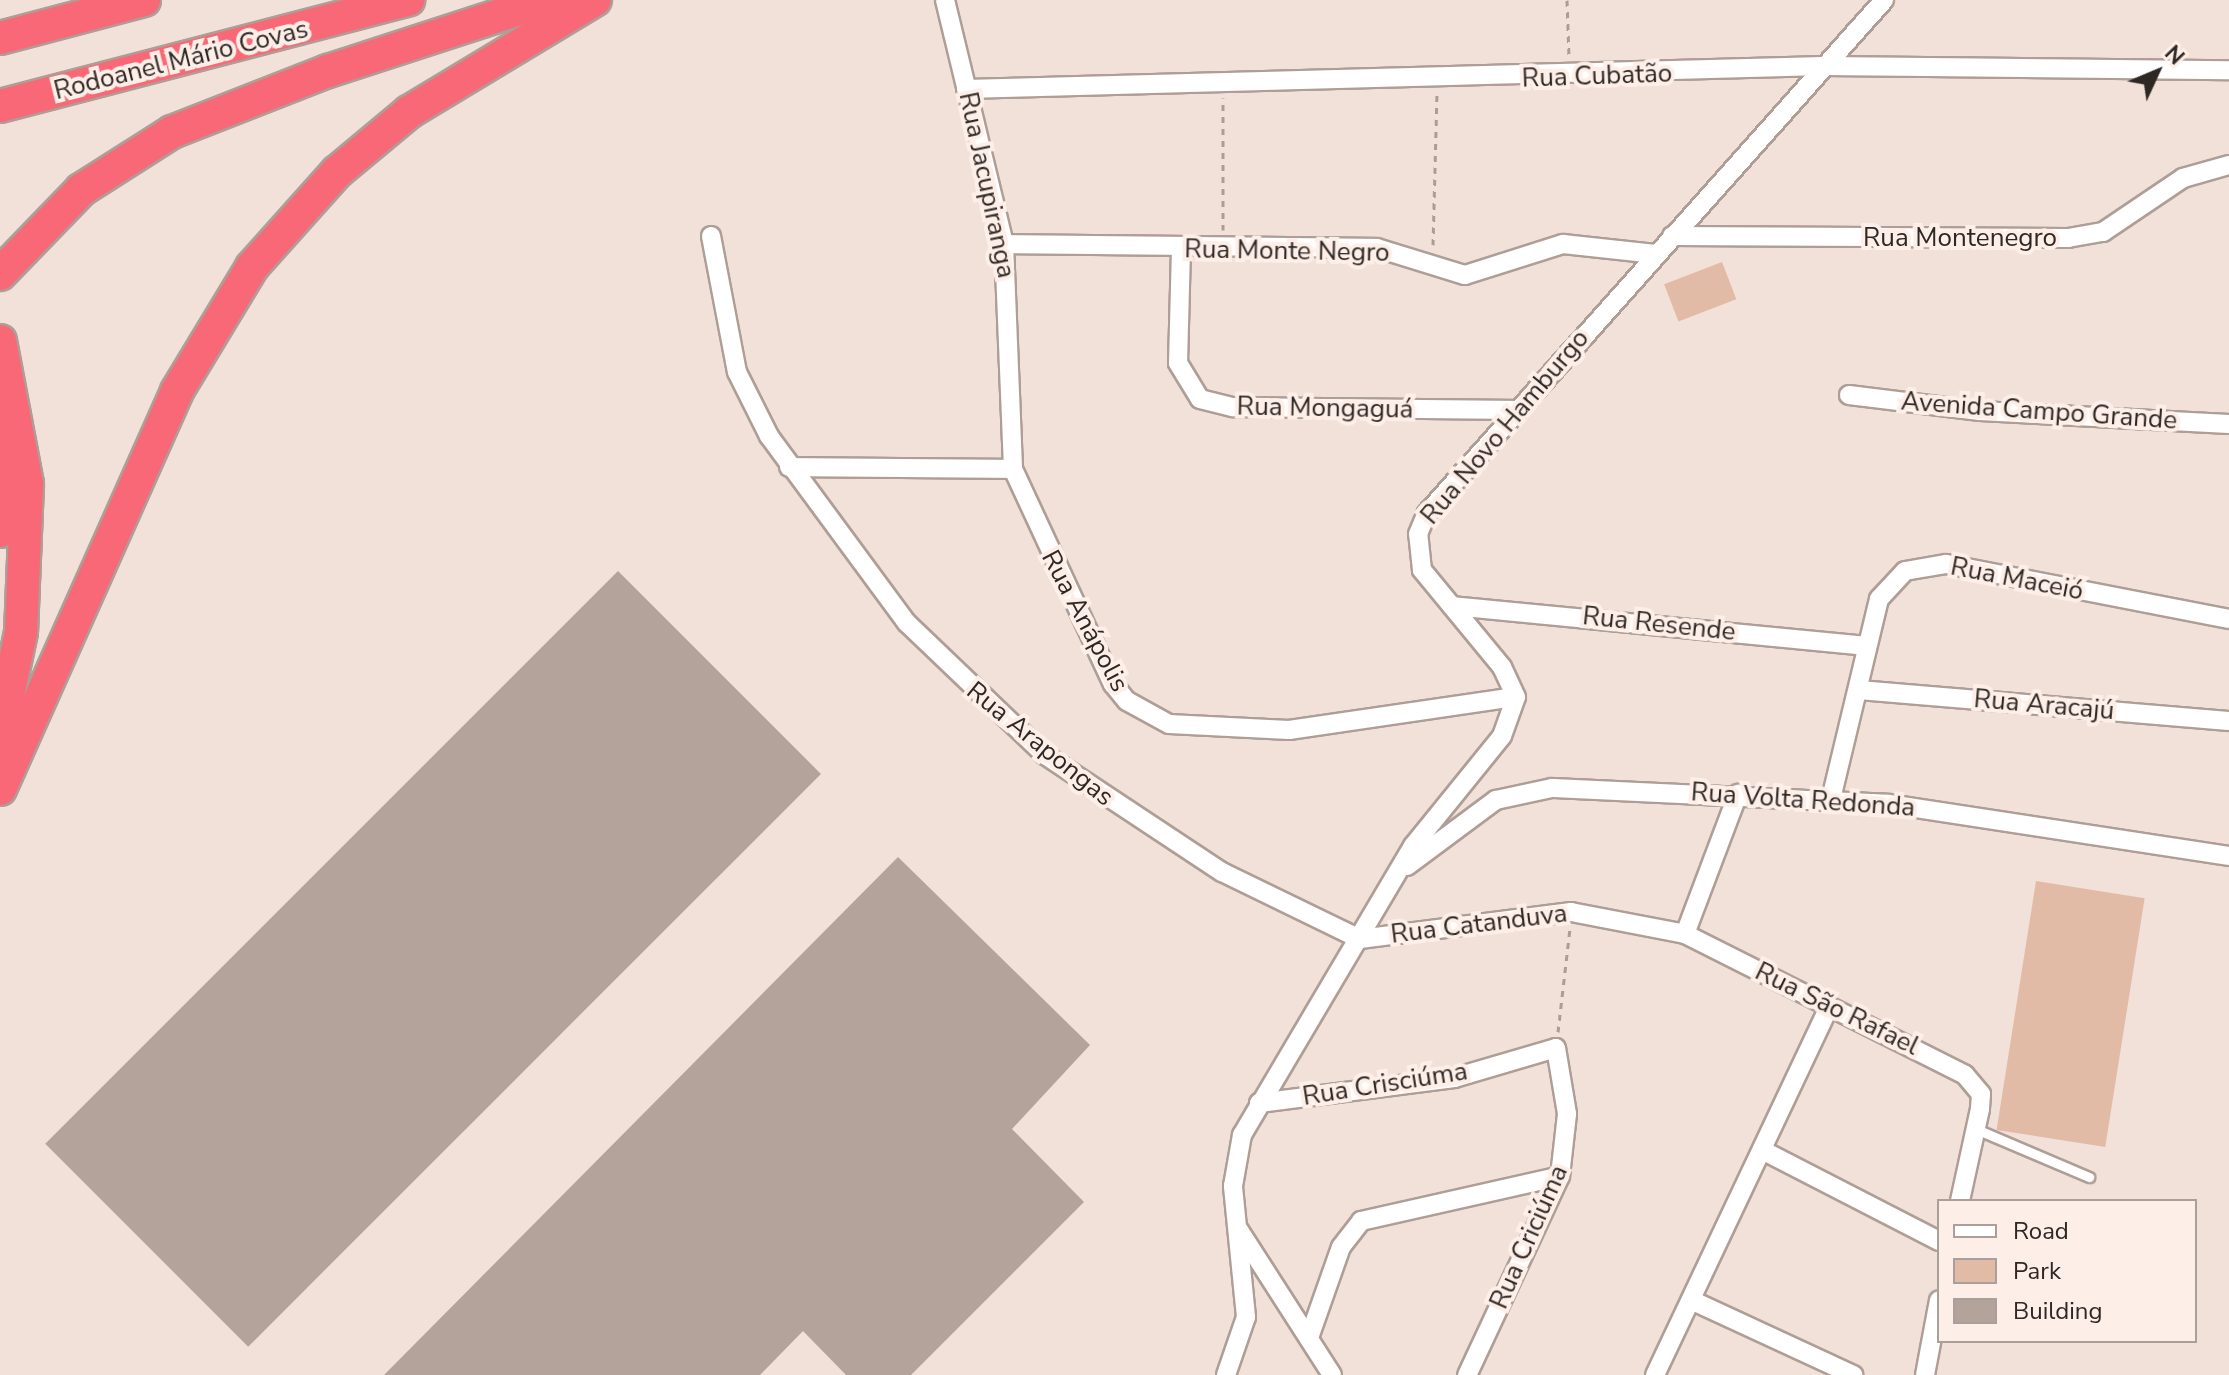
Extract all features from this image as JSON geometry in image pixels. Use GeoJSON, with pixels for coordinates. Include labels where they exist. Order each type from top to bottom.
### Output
{"type":"FeatureCollection","features":[{"type":"Feature","properties":{"kind":"highway"},"geometry":{"type":"LineString","coordinates":[[77,18],[123,0]]}},
{"type":"Feature","properties":{"kind":"highway"},"geometry":{"type":"LineString","coordinates":[[0,38],[144,0]]}},
{"type":"Feature","properties":{"kind":"highway","name":"Rodoanel Mário Covas"},"geometry":{"type":"LineString","coordinates":[[0,106],[408,0]]}},
{"type":"Feature","properties":{"kind":"highway"},"geometry":{"type":"LineString","coordinates":[[0,274],[33,236],[81,190],[172,132],[328,71],[547,0]]}},
{"type":"Feature","properties":{"kind":"highway"},"geometry":{"type":"LineString","coordinates":[[0,789],[177,391],[252,267],[337,172],[409,112],[595,0]]}},
{"type":"Feature","properties":{"kind":"highway"},"geometry":{"type":"LineString","coordinates":[[0,341],[27,484],[21,632],[0,734]]}},
{"type":"Feature","properties":{"kind":"highway"},"geometry":{"type":"LineString","coordinates":[[0,358],[0,531]]}},
{"type":"Feature","properties":{"kind":"street","name":"Rua Jacupiranga"},"geometry":{"type":"LineString","coordinates":[[945,0],[1004,244],[1013,469]]}},
{"type":"Feature","properties":{"kind":"street","name":"Rua Novo Hamburgo"},"geometry":{"type":"LineString","coordinates":[[1516,697],[1452,606],[1422,570],[1418,534],[1513,410],[1884,0]]}},
{"type":"Feature","properties":{"kind":"street","name":"Rua Cubatão"},"geometry":{"type":"LineString","coordinates":[[966,89],[1570,78],[1824,66],[2229,70]]}},
{"type":"Feature","properties":{"kind":"street","name":"Rua Montenegro"},"geometry":{"type":"LineString","coordinates":[[1672,236],[2068,238],[2103,232],[2183,178],[2229,165]]}},
{"type":"Feature","properties":{"kind":"street","name":"Rua Arapongas"},"geometry":{"type":"LineString","coordinates":[[711,236],[737,372],[789,467],[907,623],[1045,755],[1222,872],[1360,939]]}},
{"type":"Feature","properties":{"kind":"street","name":"Rua Monte Negro"},"geometry":{"type":"LineString","coordinates":[[1004,244],[1181,249],[1377,248],[1432,266],[1479,273],[1563,244],[1655,254]]}},
{"type":"Feature","properties":{"kind":"street","name":"Rua Mongaguá"},"geometry":{"type":"LineString","coordinates":[[1181,249],[1178,363],[1200,399],[1248,408],[1513,410]]}},
{"type":"Feature","properties":{"kind":"street","name":"Avenida Campo Grande"},"geometry":{"type":"LineString","coordinates":[[1849,395],[1980,411],[2229,424]]}},
{"type":"Feature","properties":{"kind":"street"},"geometry":{"type":"LineString","coordinates":[[789,467],[1013,469]]}},
{"type":"Feature","properties":{"kind":"street","name":"Rua Anápolis"},"geometry":{"type":"LineString","coordinates":[[1013,469],[1113,684],[1145,713],[1169,724],[1289,730],[1516,697]]}},
{"type":"Feature","properties":{"kind":"street","name":"Rua Maceió"},"geometry":{"type":"LineString","coordinates":[[1831,799],[1859,690],[1866,646],[1890,583],[1925,564],[2229,619]]}},
{"type":"Feature","properties":{"kind":"street","name":"Rua Resende"},"geometry":{"type":"LineString","coordinates":[[1452,606],[1866,646]]}},
{"type":"Feature","properties":{"kind":"street","name":"Rua Aracajú"},"geometry":{"type":"LineString","coordinates":[[1859,690],[2229,721]]}},
{"type":"Feature","properties":{"kind":"street"},"geometry":{"type":"LineString","coordinates":[[1226,1375],[1246,1317],[1235,1157],[1259,1103],[1429,822],[1502,736],[1516,697]]}},
{"type":"Feature","properties":{"kind":"street","name":"Rua Volta Redonda"},"geometry":{"type":"LineString","coordinates":[[1399,873],[1472,815],[1525,790],[1831,799],[2229,856]]}},
{"type":"Feature","properties":{"kind":"street"},"geometry":{"type":"LineString","coordinates":[[1685,934],[1738,794]]}},
{"type":"Feature","properties":{"kind":"street","name":"Rua Catanduva"},"geometry":{"type":"LineString","coordinates":[[1360,939],[1571,912],[1685,934]]}},
{"type":"Feature","properties":{"kind":"street","name":"Rua São Rafael"},"geometry":{"type":"LineString","coordinates":[[1685,934],[1951,1065],[1981,1094],[1976,1129]]}},
{"type":"Feature","properties":{"kind":"street"},"geometry":{"type":"LineString","coordinates":[[1655,1375],[1829,1007]]}},
{"type":"Feature","properties":{"kind":"street","name":"Rua Crisciúma"},"geometry":{"type":"LineString","coordinates":[[1259,1103],[1454,1078],[1556,1048]]}},
{"type":"Feature","properties":{"kind":"street","name":"Rua Criciúma"},"geometry":{"type":"LineString","coordinates":[[1467,1375],[1560,1176],[1567,1114],[1556,1048]]}},
{"type":"Feature","properties":{"kind":"street"},"geometry":{"type":"LineString","coordinates":[[1960,1199],[1976,1129]]}},
{"type":"Feature","properties":{"kind":"street"},"geometry":{"type":"LineString","coordinates":[[1762,1150],[1937,1240]]}},
{"type":"Feature","properties":{"kind":"street"},"geometry":{"type":"LineString","coordinates":[[1310,1335],[1341,1247],[1361,1221],[1560,1176]]}},
{"type":"Feature","properties":{"kind":"street"},"geometry":{"type":"LineString","coordinates":[[1238,1228],[1310,1335],[1332,1375]]}},
{"type":"Feature","properties":{"kind":"street"},"geometry":{"type":"LineString","coordinates":[[1691,1300],[1853,1375]]}},
{"type":"Feature","properties":{"kind":"street"},"geometry":{"type":"LineString","coordinates":[[1925,1375],[1937,1311]]}},
{"type":"Feature","properties":{"kind":"lane"},"geometry":{"type":"LineString","coordinates":[[1976,1129],[2089,1177]]}},
{"type":"Feature","properties":{"kind":"path"},"geometry":{"type":"LineString","coordinates":[[1567,0],[1570,78]]}},
{"type":"Feature","properties":{"kind":"path"},"geometry":{"type":"LineString","coordinates":[[1432,266],[1437,81]]}},
{"type":"Feature","properties":{"kind":"path"},"geometry":{"type":"LineString","coordinates":[[1223,86],[1223,248]]}},
{"type":"Feature","properties":{"kind":"path"},"geometry":{"type":"LineString","coordinates":[[1556,1048],[1571,912]]}},
{"type":"Feature","properties":{"kind":"green space"},"geometry":{"type":"Polygon","coordinates":[[[1722,262],[1736,299],[1678,322],[1664,284],[1722,262]]]}},
{"type":"Feature","properties":{"kind":"green space"},"geometry":{"type":"Polygon","coordinates":[[[2036,881],[2145,898],[2105,1147],[1997,1130],[2036,881]]]}},
{"type":"Feature","properties":{"kind":"building"},"geometry":{"type":"Polygon","coordinates":[[[618,571],[821,774],[248,1347],[45,1144],[618,571]]]}},
{"type":"Feature","properties":{"kind":"building"},"geometry":{"type":"Polygon","coordinates":[[[898,857],[1090,1045],[1012,1129],[1084,1202],[911,1375],[846,1375],[803,1331],[760,1375],[384,1375],[898,857]]]}}]}
